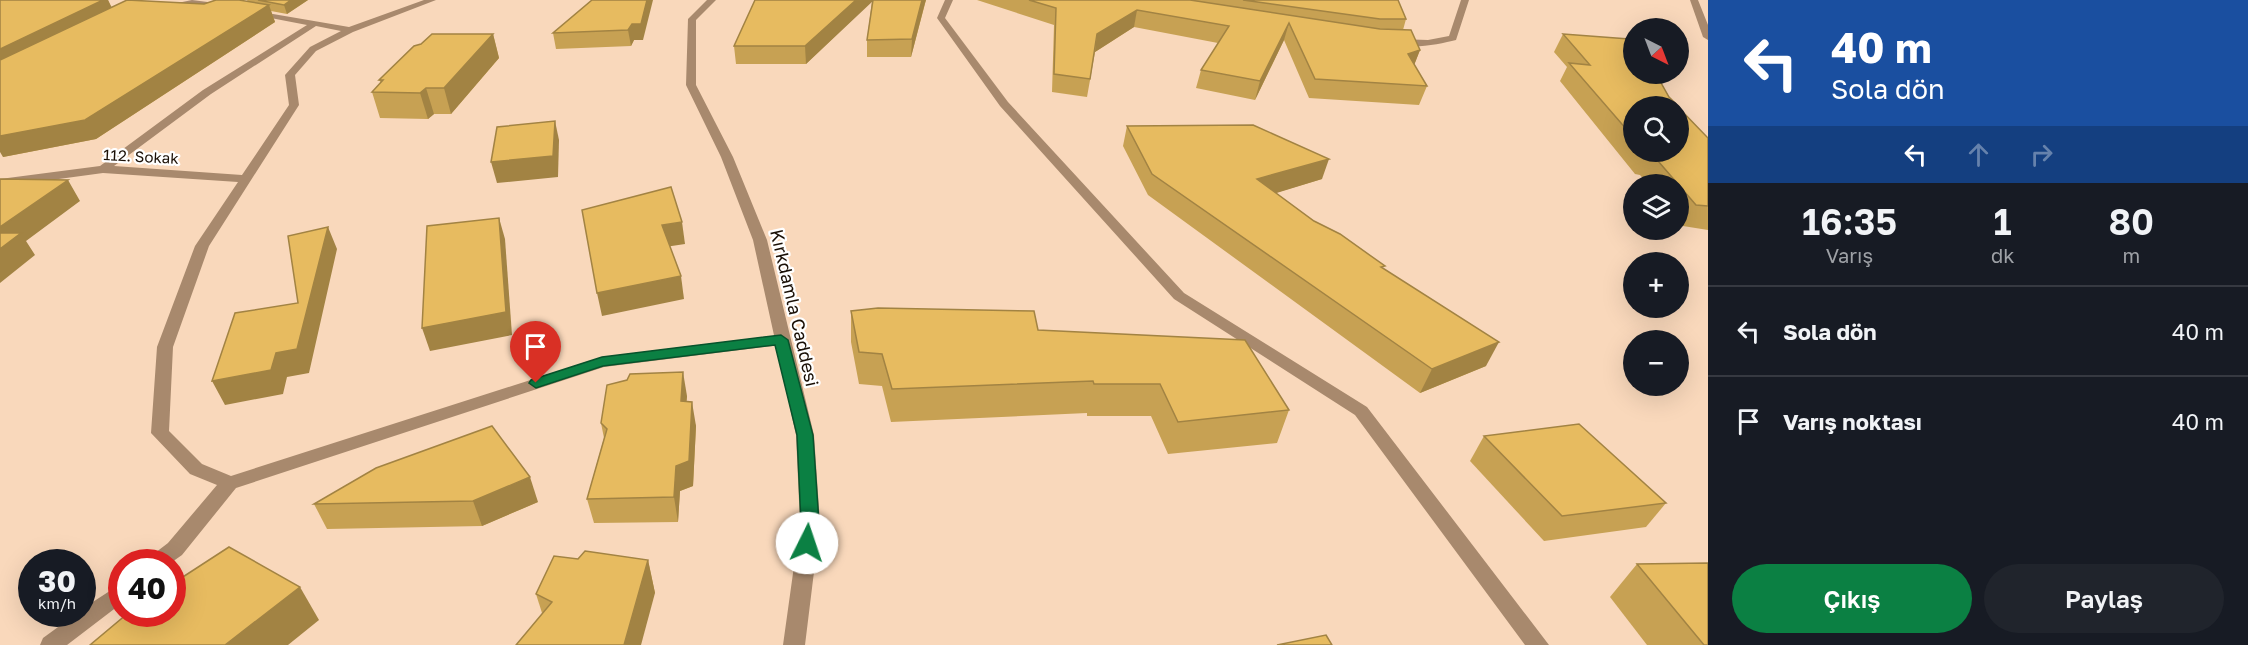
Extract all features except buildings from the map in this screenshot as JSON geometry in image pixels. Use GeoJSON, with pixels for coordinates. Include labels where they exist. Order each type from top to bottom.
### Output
{"type":"FeatureCollection","features":[{"type":"Feature","properties":{"kind":"street"},"geometry":{"type":"LineString","coordinates":[[230,483],[196,469],[160,433],[165,347],[202,246],[294,105],[290,75],[313,49],[350,30],[432,0]]}},
{"type":"Feature","properties":{"kind":"street","name":"Kırkdamla Caddesi"},"geometry":{"type":"LineString","coordinates":[[712,0],[692,19],[691,85],[727,157],[760,240],[781,340],[805,435],[810,523],[794,645]]}},
{"type":"Feature","properties":{"kind":"street"},"geometry":{"type":"LineString","coordinates":[[949,0],[940,18],[1004,104],[1119,232],[1179,296],[1361,411],[1538,645]]}},
{"type":"Feature","properties":{"kind":"street"},"geometry":{"type":"LineString","coordinates":[[1385,42],[1428,44],[1453,38],[1465,0]]}},
{"type":"Feature","properties":{"kind":"street"},"geometry":{"type":"LineString","coordinates":[[1694,0],[1708,37]]}},
{"type":"Feature","properties":{"kind":"street"},"geometry":{"type":"LineString","coordinates":[[156,7],[196,2],[231,8]]}},
{"type":"Feature","properties":{"kind":"street"},"geometry":{"type":"LineString","coordinates":[[243,10],[350,30]]}},
{"type":"Feature","properties":{"kind":"street"},"geometry":{"type":"LineString","coordinates":[[104,169],[207,92],[314,24]]}},
{"type":"Feature","properties":{"kind":"street","name":"112. Sokak"},"geometry":{"type":"LineString","coordinates":[[0,183],[104,169],[245,178]]}},
{"type":"Feature","properties":{"kind":"street"},"geometry":{"type":"LineString","coordinates":[[175,549],[230,483],[602,362],[781,340]]}},
{"type":"Feature","properties":{"kind":"street"},"geometry":{"type":"LineString","coordinates":[[51,645],[108,602]]}},
{"type":"Feature","properties":{"kind":"route"},"geometry":{"type":"LineString","coordinates":[[536,383],[602,362],[781,340],[805,435],[810,523],[807,543]]}}]}
